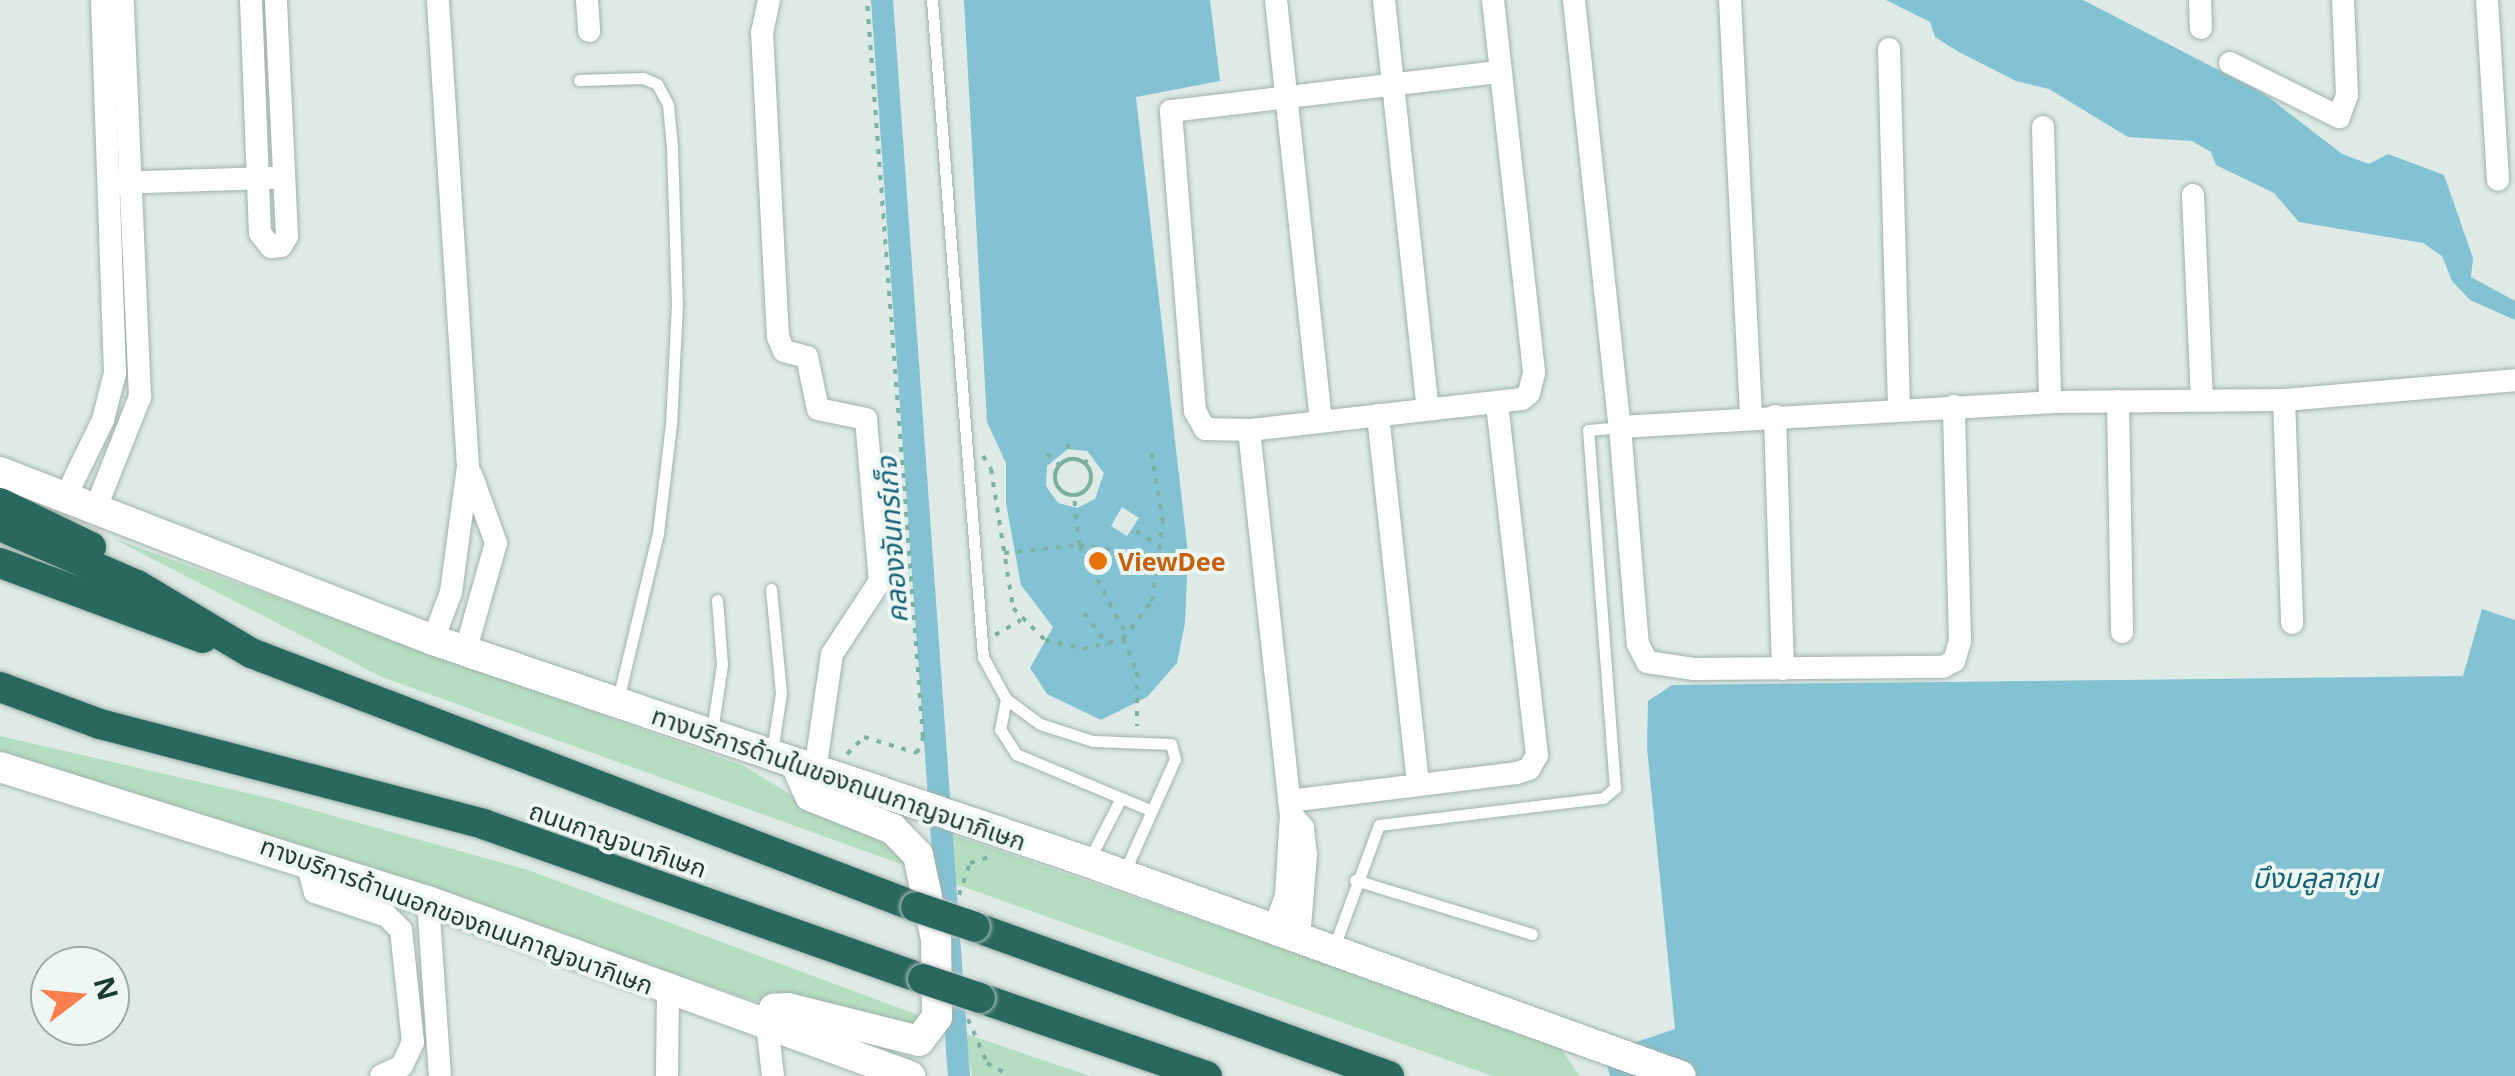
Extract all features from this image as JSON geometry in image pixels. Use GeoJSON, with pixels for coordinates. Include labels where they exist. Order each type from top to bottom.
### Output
{"type":"FeatureCollection","features":[{"type":"Feature","properties":{"kind":"highway"},"geometry":{"type":"LineString","coordinates":[[0,502],[95,550],[137,586]]}},
{"type":"Feature","properties":{"kind":"highway","name":"ถนนกาญจนาภิเษก"},"geometry":{"type":"LineString","coordinates":[[0,526],[137,586],[252,653]]}},
{"type":"Feature","properties":{"kind":"highway","name":"ถนนกาญจนาภิเษก"},"geometry":{"type":"LineString","coordinates":[[0,563],[252,653],[916,907],[1389,1076]]}},
{"type":"Feature","properties":{"kind":"highway","name":"ถนนกาญจนาภิเษก"},"geometry":{"type":"LineString","coordinates":[[0,688],[100,724],[482,824],[1207,1076]]}},
{"type":"Feature","properties":{"kind":"main road","name":"ทางบริการด้านในของถนนกาญจนาภิเษก"},"geometry":{"type":"LineString","coordinates":[[0,472],[433,640],[1088,862],[1681,1076]]}},
{"type":"Feature","properties":{"kind":"main road"},"geometry":{"type":"LineString","coordinates":[[767,1024],[774,1009],[788,1008],[919,1041],[936,1017],[936,939],[918,855],[893,829],[810,796],[805,767]]}},
{"type":"Feature","properties":{"kind":"main road","name":"ทางบริการด้านนอกของถนนกาญจนาภิเษก"},"geometry":{"type":"LineString","coordinates":[[0,768],[306,859],[359,892],[428,901],[910,1076]]}},
{"type":"Feature","properties":{"kind":"street"},"geometry":{"type":"LineString","coordinates":[[96,510],[140,397],[102,0]]}},
{"type":"Feature","properties":{"kind":"street"},"geometry":{"type":"LineString","coordinates":[[64,500],[103,420],[115,372],[123,0]]}},
{"type":"Feature","properties":{"kind":"street"},"geometry":{"type":"LineString","coordinates":[[251,0],[262,243],[281,246],[287,236],[276,0]]}},
{"type":"Feature","properties":{"kind":"street"},"geometry":{"type":"LineString","coordinates":[[433,640],[451,592],[468,466],[438,0]]}},
{"type":"Feature","properties":{"kind":"street"},"geometry":{"type":"LineString","coordinates":[[587,0],[588,31]]}},
{"type":"Feature","properties":{"kind":"street"},"geometry":{"type":"LineString","coordinates":[[769,0],[762,32],[778,337],[784,350],[808,356],[818,409],[861,413],[866,420],[880,581],[832,654],[805,767]]}},
{"type":"Feature","properties":{"kind":"street"},"geometry":{"type":"LineString","coordinates":[[1276,0],[1321,420]]}},
{"type":"Feature","properties":{"kind":"street"},"geometry":{"type":"LineString","coordinates":[[1384,0],[1428,409]]}},
{"type":"Feature","properties":{"kind":"street"},"geometry":{"type":"LineString","coordinates":[[1492,0],[1534,373],[1522,400],[1249,430],[1205,428],[1195,411],[1167,122],[1183,106],[1500,72]]}},
{"type":"Feature","properties":{"kind":"street"},"geometry":{"type":"LineString","coordinates":[[1574,0],[1620,427],[1638,644],[1646,662],[1662,668],[1783,669],[1920,668],[1954,660],[1960,641],[1954,406]]}},
{"type":"Feature","properties":{"kind":"street"},"geometry":{"type":"LineString","coordinates":[[1730,0],[1751,418]]}},
{"type":"Feature","properties":{"kind":"street"},"geometry":{"type":"LineString","coordinates":[[2200,0],[2201,28]]}},
{"type":"Feature","properties":{"kind":"street"},"geometry":{"type":"LineString","coordinates":[[2230,62],[2339,117],[2347,95],[2343,0]]}},
{"type":"Feature","properties":{"kind":"street"},"geometry":{"type":"LineString","coordinates":[[2487,0],[2498,180]]}},
{"type":"Feature","properties":{"kind":"street"},"geometry":{"type":"LineString","coordinates":[[1889,49],[1899,408]]}},
{"type":"Feature","properties":{"kind":"street"},"geometry":{"type":"LineString","coordinates":[[2043,127],[2050,402]]}},
{"type":"Feature","properties":{"kind":"street"},"geometry":{"type":"LineString","coordinates":[[121,183],[285,177]]}},
{"type":"Feature","properties":{"kind":"street"},"geometry":{"type":"LineString","coordinates":[[2193,195],[2202,399]]}},
{"type":"Feature","properties":{"kind":"street"},"geometry":{"type":"LineString","coordinates":[[1620,427],[1899,408],[2284,400],[2515,380]]}},
{"type":"Feature","properties":{"kind":"street"},"geometry":{"type":"LineString","coordinates":[[2284,400],[2292,623]]}},
{"type":"Feature","properties":{"kind":"street"},"geometry":{"type":"LineString","coordinates":[[2118,401],[2122,632]]}},
{"type":"Feature","properties":{"kind":"street"},"geometry":{"type":"LineString","coordinates":[[1290,807],[1418,781],[1516,772],[1529,769],[1537,755],[1497,402]]}},
{"type":"Feature","properties":{"kind":"street"},"geometry":{"type":"LineString","coordinates":[[1378,415],[1418,781]]}},
{"type":"Feature","properties":{"kind":"street"},"geometry":{"type":"LineString","coordinates":[[1775,416],[1783,669]]}},
{"type":"Feature","properties":{"kind":"street"},"geometry":{"type":"LineString","coordinates":[[1249,430],[1290,807],[1286,934]]}},
{"type":"Feature","properties":{"kind":"street"},"geometry":{"type":"LineString","coordinates":[[466,649],[496,543],[468,466]]}},
{"type":"Feature","properties":{"kind":"street"},"geometry":{"type":"LineString","coordinates":[[359,892],[401,930],[414,1042],[402,1066],[381,1076]]}},
{"type":"Feature","properties":{"kind":"street"},"geometry":{"type":"LineString","coordinates":[[428,901],[440,1076]]}},
{"type":"Feature","properties":{"kind":"street"},"geometry":{"type":"LineString","coordinates":[[667,1076],[668,990]]}},
{"type":"Feature","properties":{"kind":"street"},"geometry":{"type":"LineString","coordinates":[[767,1024],[773,1076]]}},
{"type":"Feature","properties":{"kind":"lane"},"geometry":{"type":"LineString","coordinates":[[932,0],[985,665],[1006,699],[1040,724],[1093,742],[1168,742],[1174,750],[1123,875]]}},
{"type":"Feature","properties":{"kind":"lane"},"geometry":{"type":"LineString","coordinates":[[579,80],[643,78],[657,84],[668,106],[672,147],[677,303],[670,424],[658,534],[618,704]]}},
{"type":"Feature","properties":{"kind":"lane"},"geometry":{"type":"LineString","coordinates":[[1332,951],[1378,825],[1603,798],[1615,788],[1588,430],[1620,427]]}},
{"type":"Feature","properties":{"kind":"lane"},"geometry":{"type":"LineString","coordinates":[[772,588],[781,693],[805,767]]}},
{"type":"Feature","properties":{"kind":"lane"},"geometry":{"type":"LineString","coordinates":[[712,736],[722,665],[717,600]]}},
{"type":"Feature","properties":{"kind":"lane"},"geometry":{"type":"LineString","coordinates":[[1006,699],[1000,729],[1016,754],[1152,811]]}},
{"type":"Feature","properties":{"kind":"lane"},"geometry":{"type":"LineString","coordinates":[[1088,862],[1120,800]]}},
{"type":"Feature","properties":{"kind":"lane"},"geometry":{"type":"LineString","coordinates":[[1356,880],[1532,934]]}},
{"type":"Feature","properties":{"kind":"path"},"geometry":{"type":"LineString","coordinates":[[805,767],[856,738],[917,754],[923,737],[867,0]]}},
{"type":"Feature","properties":{"kind":"path"},"geometry":{"type":"LineString","coordinates":[[1068,444],[1070,460]]}},
{"type":"Feature","properties":{"kind":"path"},"geometry":{"type":"LineString","coordinates":[[1151,450],[1162,502],[1160,558],[1152,601],[1125,638],[1108,646],[1077,649],[1045,640],[1021,620],[1010,602],[1004,553],[1079,545],[1160,558]]}},
{"type":"Feature","properties":{"kind":"path"},"geometry":{"type":"LineString","coordinates":[[1084,464],[1092,452]]}},
{"type":"Feature","properties":{"kind":"path"},"geometry":{"type":"LineString","coordinates":[[1047,454],[1060,465]]}},
{"type":"Feature","properties":{"kind":"path"},"geometry":{"type":"LineString","coordinates":[[1060,465],[1070,460],[1084,464]]}},
{"type":"Feature","properties":{"kind":"path"},"geometry":{"type":"LineString","coordinates":[[1074,495],[1090,483],[1084,464]]}},
{"type":"Feature","properties":{"kind":"path"},"geometry":{"type":"LineString","coordinates":[[1060,465],[1058,486],[1074,495]]}},
{"type":"Feature","properties":{"kind":"path"},"geometry":{"type":"LineString","coordinates":[[1074,495],[1079,545],[1125,638],[1137,672],[1138,740]]}},
{"type":"Feature","properties":{"kind":"path"},"geometry":{"type":"LineString","coordinates":[[1136,531],[1161,546]]}},
{"type":"Feature","properties":{"kind":"path"},"geometry":{"type":"LineString","coordinates":[[1084,613],[1108,646]]}},
{"type":"Feature","properties":{"kind":"path"},"geometry":{"type":"LineString","coordinates":[[980,640],[1021,620]]}},
{"type":"Feature","properties":{"kind":"green space"},"geometry":{"type":"Polygon","coordinates":[[[112,538],[744,766],[816,810],[874,828],[912,868],[382,677],[112,538]]]}},
{"type":"Feature","properties":{"kind":"green space"},"geometry":{"type":"Polygon","coordinates":[[[0,736],[273,799],[528,870],[926,1018],[924,1029],[783,999],[754,1001],[259,833],[0,759],[0,736]]]}},
{"type":"Feature","properties":{"kind":"green space"},"geometry":{"type":"Polygon","coordinates":[[[950,834],[1556,1042],[1580,1076],[1492,1076],[953,883],[950,834]]]}},
{"type":"Feature","properties":{"kind":"green space"},"geometry":{"type":"Polygon","coordinates":[[[963,1033],[1090,1076],[972,1076],[963,1033]]]}},
{"type":"Feature","properties":{"kind":"water"},"geometry":{"type":"Polygon","coordinates":[[[964,0],[1210,0],[1220,81],[1136,97],[1188,554],[1185,623],[1177,663],[1147,697],[1101,720],[1047,694],[1030,668],[1053,627],[1021,585],[1006,503],[1006,463],[987,422],[964,0]],[[1068,449],[1047,466],[1046,486],[1058,503],[1077,508],[1095,499],[1104,473],[1087,451],[1068,449]],[[1122,507],[1111,526],[1127,536],[1139,518],[1122,507]]]}},
{"type":"Feature","properties":{"kind":"water"},"geometry":{"type":"Polygon","coordinates":[[[1886,0],[2083,0],[2263,93],[2342,154],[2369,164],[2388,154],[2444,175],[2473,258],[2471,277],[2515,301],[2515,320],[2470,300],[2452,281],[2442,256],[2423,243],[2299,222],[2274,193],[2216,165],[2211,152],[2192,141],[2128,137],[2049,89],[2016,81],[1957,51],[1935,37],[1930,22],[1886,0]]]}},
{"type":"Feature","properties":{"kind":"water","name":"บึงบลูลากูน"},"geometry":{"type":"Polygon","coordinates":[[[2482,609],[2515,620],[2515,1076],[1610,1076],[1604,1053],[1675,1029],[1647,748],[1648,701],[1672,685],[2463,676],[2482,609]]]}},
{"type":"Feature","properties":{"kind":"waterway","name":"คลองจันทร์เก็จ"},"geometry":{"type":"LineString","coordinates":[[882,0],[959,1076]]}},
{"type":"Feature","properties":{"kind":"place","name":"ViewDee"},"geometry":{"type":"Point","coordinates":[1098,561]}}]}
